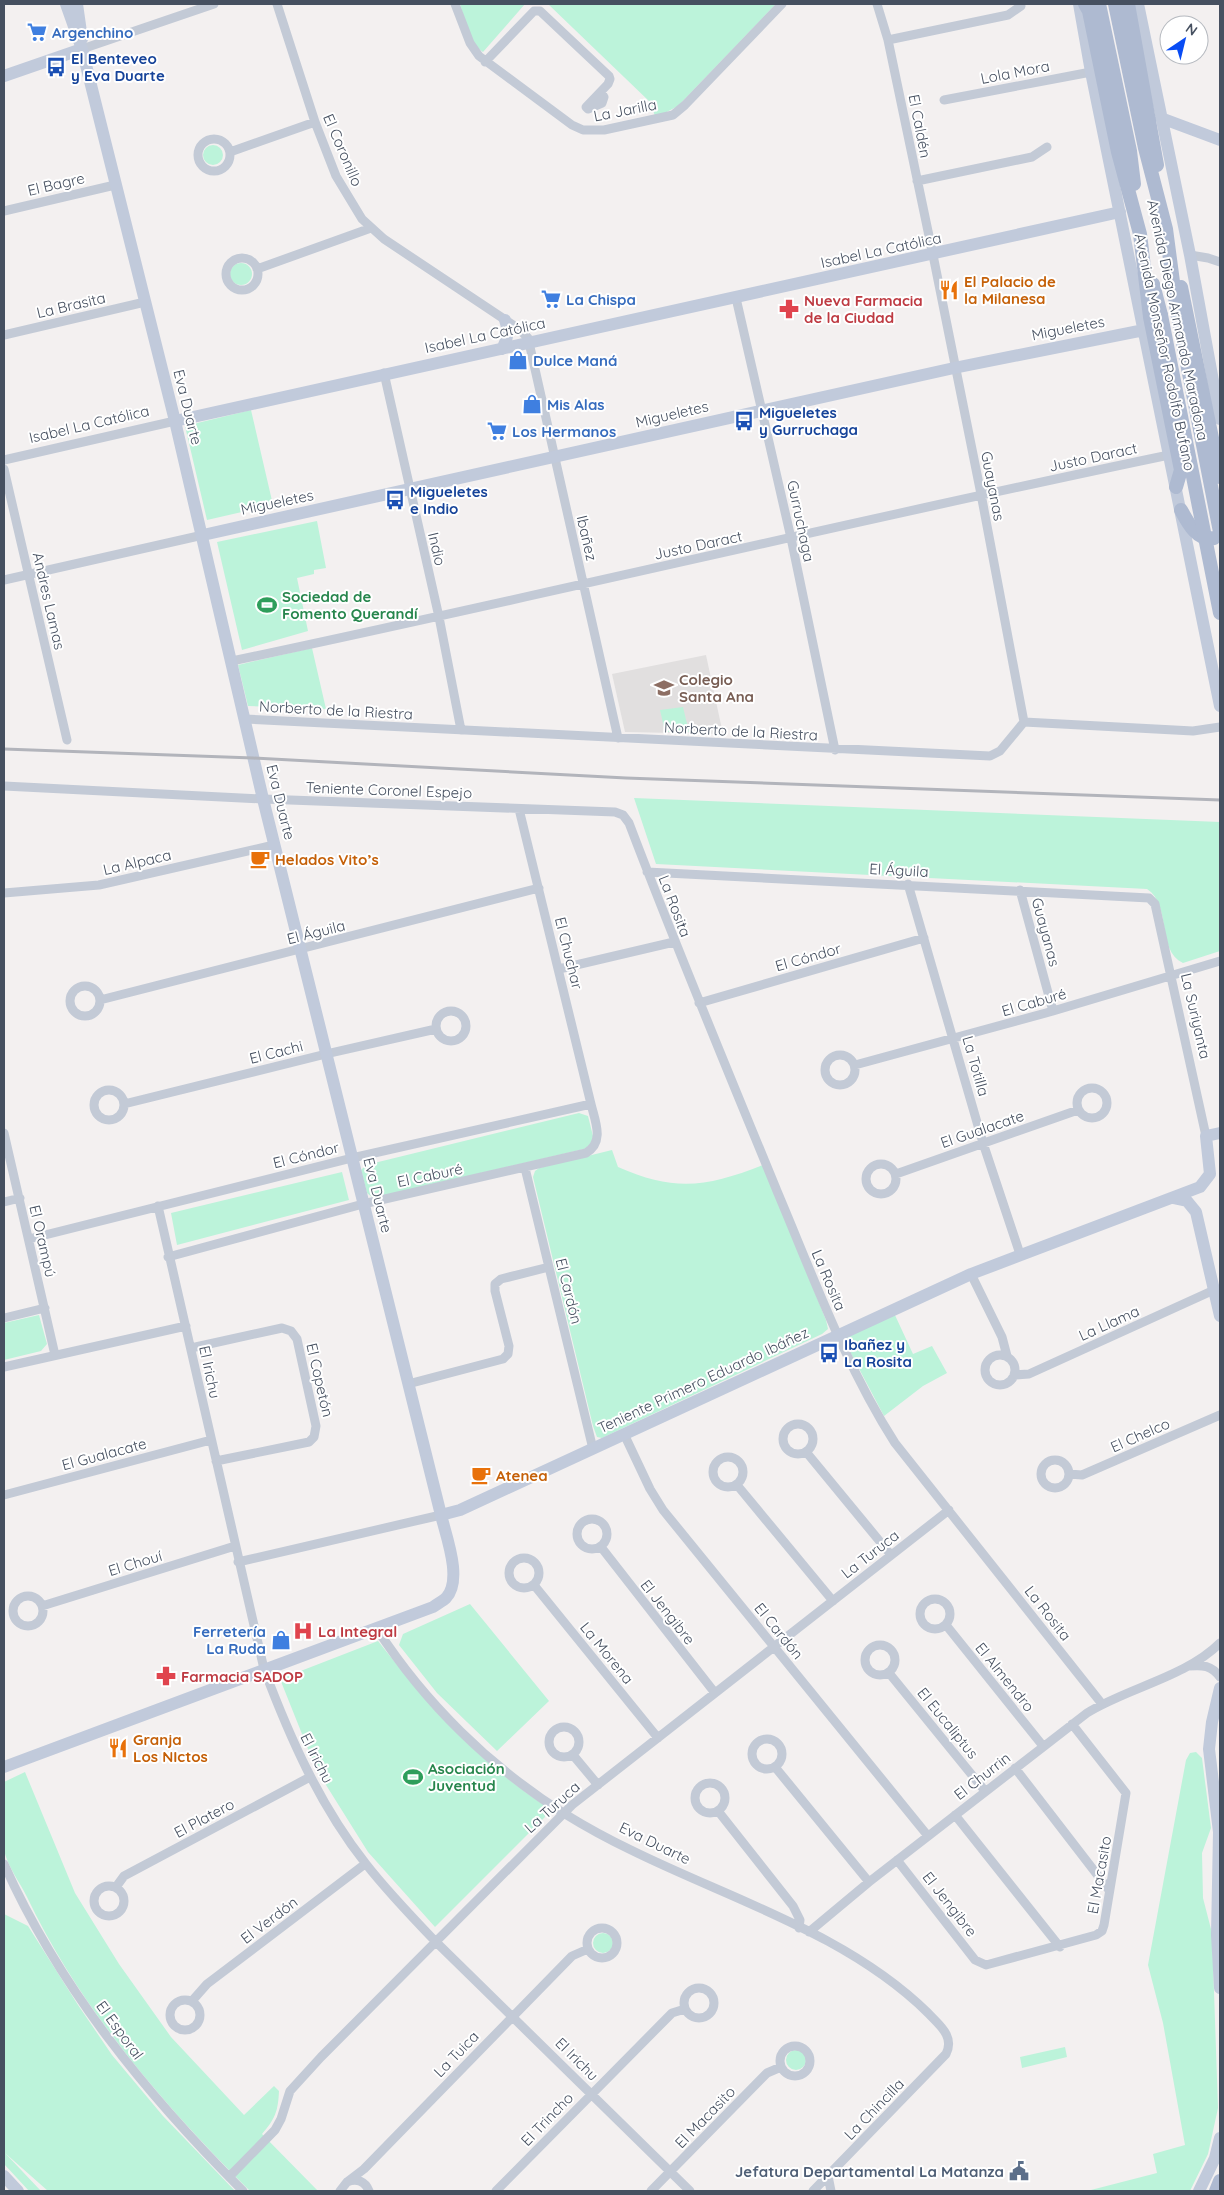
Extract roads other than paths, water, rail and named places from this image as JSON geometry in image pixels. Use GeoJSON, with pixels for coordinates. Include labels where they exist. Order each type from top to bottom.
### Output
{"type":"FeatureCollection","features":[{"type":"Feature","properties":{"kind":"main road"},"geometry":{"type":"LineString","coordinates":[[1085,4],[1090,12],[1118,152],[1140,234],[1150,317],[1181,470],[1176,487]]}},
{"type":"Feature","properties":{"kind":"main road","name":"Avenida Diego Armando Maradona"},"geometry":{"type":"LineString","coordinates":[[1099,4],[1130,151],[1140,234],[1161,315],[1220,613]]}},
{"type":"Feature","properties":{"kind":"main road","name":"Avenida Diego Armando Maradona"},"geometry":{"type":"LineString","coordinates":[[1114,4],[1145,148],[1166,229],[1177,312],[1220,534]]}},
{"type":"Feature","properties":{"kind":"main road"},"geometry":{"type":"LineString","coordinates":[[1128,4],[1155,145],[1166,229],[1187,310],[1220,477]]}},
{"type":"Feature","properties":{"kind":"main road"},"geometry":{"type":"LineString","coordinates":[[1180,510],[1195,531],[1203,537],[1211,539],[1220,534]]}},
{"type":"Feature","properties":{"kind":"main road"},"geometry":{"type":"LineString","coordinates":[[1216,2191],[1220,2182]]}},
{"type":"Feature","properties":{"kind":"street","name":"Eva Duarte"},"geometry":{"type":"LineString","coordinates":[[66,4],[82,49],[175,421],[274,845],[454,1570],[451,1590],[446,1598],[433,1607],[377,1629],[410,1676],[470,1740],[508,1774],[563,1813],[631,1850],[809,1932],[847,1952],[895,1984],[941,2026],[950,2043]]}},
{"type":"Feature","properties":{"kind":"street","name":"Eva Duarte"},"geometry":{"type":"LineString","coordinates":[[77,4],[81,20],[82,49]]}},
{"type":"Feature","properties":{"kind":"street"},"geometry":{"type":"LineString","coordinates":[[4,76],[214,4]]}},
{"type":"Feature","properties":{"kind":"street","name":"El Coronillo"},"geometry":{"type":"LineString","coordinates":[[277,4],[316,122],[342,189],[371,228],[384,239],[524,333],[530,343]]}},
{"type":"Feature","properties":{"kind":"street","name":"La Jarilla"},"geometry":{"type":"LineString","coordinates":[[455,4],[470,43],[485,62],[572,125],[583,130],[604,130],[673,115],[782,4]]}},
{"type":"Feature","properties":{"kind":"street","name":"El Caldén"},"geometry":{"type":"LineString","coordinates":[[877,4],[888,40],[932,255]]}},
{"type":"Feature","properties":{"kind":"street","name":"Avenida Monseñor Rodolfo Bufano"},"geometry":{"type":"LineString","coordinates":[[1079,4],[1091,72],[1220,706]]}},
{"type":"Feature","properties":{"kind":"street"},"geometry":{"type":"LineString","coordinates":[[1138,4],[1217,391],[1220,419]]}},
{"type":"Feature","properties":{"kind":"street"},"geometry":{"type":"LineString","coordinates":[[888,40],[1008,15],[1021,6]]}},
{"type":"Feature","properties":{"kind":"street"},"geometry":{"type":"LineString","coordinates":[[485,62],[534,11],[540,11],[609,76],[608,84],[601,92]]}},
{"type":"Feature","properties":{"kind":"street","name":"Lola Mora"},"geometry":{"type":"LineString","coordinates":[[944,100],[1091,72]]}},
{"type":"Feature","properties":{"kind":"street"},"geometry":{"type":"LineString","coordinates":[[1161,118],[1220,137]]}},
{"type":"Feature","properties":{"kind":"street"},"geometry":{"type":"LineString","coordinates":[[230,152],[316,122]]}},
{"type":"Feature","properties":{"kind":"street"},"geometry":{"type":"LineString","coordinates":[[917,181],[1032,157],[1047,147]]}},
{"type":"Feature","properties":{"kind":"street","name":"El Bagre"},"geometry":{"type":"LineString","coordinates":[[4,211],[115,185]]}},
{"type":"Feature","properties":{"kind":"street","name":"Isabel La Católica"},"geometry":{"type":"LineString","coordinates":[[4,460],[384,374],[932,255],[1120,212]]}},
{"type":"Feature","properties":{"kind":"street"},"geometry":{"type":"LineString","coordinates":[[257,269],[371,228]]}},
{"type":"Feature","properties":{"kind":"street","name":"Guayanas"},"geometry":{"type":"LineString","coordinates":[[932,255],[981,494],[1024,722]]}},
{"type":"Feature","properties":{"kind":"street"},"geometry":{"type":"LineString","coordinates":[[1190,255],[1220,262]]}},
{"type":"Feature","properties":{"kind":"street","name":"Gurruchaga"},"geometry":{"type":"LineString","coordinates":[[736,298],[791,538],[835,750]]}},
{"type":"Feature","properties":{"kind":"street","name":"La Brasita"},"geometry":{"type":"LineString","coordinates":[[4,335],[145,302]]}},
{"type":"Feature","properties":{"kind":"street"},"geometry":{"type":"LineString","coordinates":[[502,349],[507,340],[508,330],[505,320]]}},
{"type":"Feature","properties":{"kind":"street","name":"Migueletes"},"geometry":{"type":"LineString","coordinates":[[4,580],[762,410],[954,368],[1144,330]]}},
{"type":"Feature","properties":{"kind":"street","name":"Ibañez"},"geometry":{"type":"LineString","coordinates":[[530,343],[618,738]]}},
{"type":"Feature","properties":{"kind":"street","name":"Indio"},"geometry":{"type":"LineString","coordinates":[[384,374],[439,617],[461,730]]}},
{"type":"Feature","properties":{"kind":"street","name":"Justo Daract"},"geometry":{"type":"LineString","coordinates":[[232,662],[981,494],[1169,455]]}},
{"type":"Feature","properties":{"kind":"street","name":"Andres Lamas"},"geometry":{"type":"LineString","coordinates":[[4,469],[67,740]]}},
{"type":"Feature","properties":{"kind":"street","name":"Norberto de la Riestra"},"geometry":{"type":"LineString","coordinates":[[245,719],[835,750],[990,756],[1000,751],[1024,722]]}},
{"type":"Feature","properties":{"kind":"street"},"geometry":{"type":"LineString","coordinates":[[1024,722],[1193,731],[1220,727]]}},
{"type":"Feature","properties":{"kind":"street","name":"Teniente Coronel Espejo"},"geometry":{"type":"LineString","coordinates":[[4,786],[519,810],[615,812],[623,815]]}},
{"type":"Feature","properties":{"kind":"street","name":"El Chuchar"},"geometry":{"type":"LineString","coordinates":[[519,810],[591,1104]]}},
{"type":"Feature","properties":{"kind":"street","name":"La Rosita"},"geometry":{"type":"LineString","coordinates":[[623,815],[629,823],[674,942],[838,1335],[882,1422],[896,1443],[1102,1704]]}},
{"type":"Feature","properties":{"kind":"street","name":"La Alpaca"},"geometry":{"type":"LineString","coordinates":[[4,893],[99,885],[274,845]]}},
{"type":"Feature","properties":{"kind":"street","name":"El Águila"},"geometry":{"type":"LineString","coordinates":[[648,872],[1149,898]]}},
{"type":"Feature","properties":{"kind":"street","name":"La Totilla"},"geometry":{"type":"LineString","coordinates":[[908,884],[984,1143],[1020,1254]]}},
{"type":"Feature","properties":{"kind":"street","name":"El Águila"},"geometry":{"type":"LineString","coordinates":[[100,1000],[539,888]]}},
{"type":"Feature","properties":{"kind":"street","name":"Guayanas"},"geometry":{"type":"LineString","coordinates":[[1020,890],[1053,1011]]}},
{"type":"Feature","properties":{"kind":"street","name":"La Suriyanta"},"geometry":{"type":"LineString","coordinates":[[1149,898],[1155,904],[1206,1136],[1210,1174],[1200,1187],[1174,1198]]}},
{"type":"Feature","properties":{"kind":"street","name":"El Cóndor"},"geometry":{"type":"LineString","coordinates":[[699,1003],[924,938]]}},
{"type":"Feature","properties":{"kind":"street"},"geometry":{"type":"LineString","coordinates":[[559,969],[674,942]]}},
{"type":"Feature","properties":{"kind":"street","name":"El Caburé"},"geometry":{"type":"LineString","coordinates":[[855,1065],[1053,1011],[1220,961]]}},
{"type":"Feature","properties":{"kind":"street","name":"El Cachi"},"geometry":{"type":"LineString","coordinates":[[124,1104],[436,1029]]}},
{"type":"Feature","properties":{"kind":"street","name":"El Cóndor"},"geometry":{"type":"LineString","coordinates":[[29,1239],[352,1158],[591,1104]]}},
{"type":"Feature","properties":{"kind":"street","name":"El Caburé"},"geometry":{"type":"LineString","coordinates":[[168,1257],[363,1204],[525,1168],[591,1150],[598,1140],[598,1134],[591,1104]]}},
{"type":"Feature","properties":{"kind":"street","name":"El Gualacate"},"geometry":{"type":"LineString","coordinates":[[896,1174],[1078,1110]]}},
{"type":"Feature","properties":{"kind":"street","name":"El Orampú"},"geometry":{"type":"LineString","coordinates":[[4,1133],[55,1355]]}},
{"type":"Feature","properties":{"kind":"street"},"geometry":{"type":"LineString","coordinates":[[1206,1136],[1220,1133]]}},
{"type":"Feature","properties":{"kind":"street","name":"El Cardón"},"geometry":{"type":"LineString","coordinates":[[525,1168],[593,1449]]}},
{"type":"Feature","properties":{"kind":"street"},"geometry":{"type":"LineString","coordinates":[[4,1202],[20,1198]]}},
{"type":"Feature","properties":{"kind":"street"},"geometry":{"type":"LineString","coordinates":[[1174,1198],[1187,1201],[1196,1212],[1220,1316]]}},
{"type":"Feature","properties":{"kind":"street","name":"Teniente Primero Eduardo Ibáñez"},"geometry":{"type":"LineString","coordinates":[[238,1562],[460,1510],[971,1274],[1020,1254],[1174,1198]]}},
{"type":"Feature","properties":{"kind":"street","name":"El Irichu"},"geometry":{"type":"LineString","coordinates":[[158,1206],[168,1257],[186,1326],[238,1562],[264,1669],[280,1712],[310,1777],[366,1864],[435,1941],[690,2191]]}},
{"type":"Feature","properties":{"kind":"street"},"geometry":{"type":"LineString","coordinates":[[408,1384],[503,1359],[508,1354],[509,1346],[495,1291],[495,1284],[501,1279],[549,1267]]}},
{"type":"Feature","properties":{"kind":"street"},"geometry":{"type":"LineString","coordinates":[[971,1274],[1002,1337],[1006,1356],[1014,1366],[1014,1376],[1008,1383],[1002,1386],[995,1385],[986,1377],[984,1370],[989,1359],[1001,1355],[1006,1356]]}},
{"type":"Feature","properties":{"kind":"street","name":"La Llama"},"geometry":{"type":"LineString","coordinates":[[1014,1376],[1029,1374],[1214,1290]]}},
{"type":"Feature","properties":{"kind":"street"},"geometry":{"type":"LineString","coordinates":[[4,1318],[45,1308]]}},
{"type":"Feature","properties":{"kind":"street"},"geometry":{"type":"LineString","coordinates":[[4,1367],[186,1326]]}},
{"type":"Feature","properties":{"kind":"street","name":"El Copetón"},"geometry":{"type":"LineString","coordinates":[[191,1348],[282,1328],[291,1331],[297,1339],[316,1432],[308,1442],[216,1461]]}},
{"type":"Feature","properties":{"kind":"street","name":"El Chelco"},"geometry":{"type":"LineString","coordinates":[[1069,1474],[1082,1475],[1220,1415]]}},
{"type":"Feature","properties":{"kind":"street","name":"El Cardón"},"geometry":{"type":"LineString","coordinates":[[624,1434],[656,1499],[928,1836]]}},
{"type":"Feature","properties":{"kind":"street","name":"El Gualacate"},"geometry":{"type":"LineString","coordinates":[[4,1495],[211,1440]]}},
{"type":"Feature","properties":{"kind":"street"},"geometry":{"type":"LineString","coordinates":[[807,1452],[891,1555]]}},
{"type":"Feature","properties":{"kind":"street"},"geometry":{"type":"LineString","coordinates":[[737,1485],[833,1601]]}},
{"type":"Feature","properties":{"kind":"street","name":"La Turuca"},"geometry":{"type":"LineString","coordinates":[[228,2176],[274,2130],[281,2119],[290,2091],[435,1941],[563,1813],[949,1510]]}},
{"type":"Feature","properties":{"kind":"street","name":"El Chouí"},"geometry":{"type":"LineString","coordinates":[[42,1606],[235,1546]]}},
{"type":"Feature","properties":{"kind":"street","name":"El Jengibre"},"geometry":{"type":"LineString","coordinates":[[601,1547],[714,1693]]}},
{"type":"Feature","properties":{"kind":"street","name":"La Morena"},"geometry":{"type":"LineString","coordinates":[[534,1585],[658,1738]]}},
{"type":"Feature","properties":{"kind":"street","name":"El Almendro"},"geometry":{"type":"LineString","coordinates":[[946,1626],[1043,1746]]}},
{"type":"Feature","properties":{"kind":"street"},"geometry":{"type":"LineString","coordinates":[[4,1767],[264,1669],[377,1629]]}},
{"type":"Feature","properties":{"kind":"street","name":"El Churrin"},"geometry":{"type":"LineString","coordinates":[[809,1932],[869,1882],[1072,1724],[1102,1704],[1187,1666],[1220,1643]]}},
{"type":"Feature","properties":{"kind":"street","name":"El Churrin"},"geometry":{"type":"LineString","coordinates":[[1187,1666],[1202,1665],[1211,1668],[1220,1677]]}},
{"type":"Feature","properties":{"kind":"street","name":"El Eucaliptus"},"geometry":{"type":"LineString","coordinates":[[889,1673],[985,1791]]}},
{"type":"Feature","properties":{"kind":"street"},"geometry":{"type":"LineString","coordinates":[[1220,1688],[1212,1722],[1209,1749],[1219,1832],[1218,1935],[1220,1988]]}},
{"type":"Feature","properties":{"kind":"street","name":"El Macasito"},"geometry":{"type":"LineString","coordinates":[[982,1964],[986,1965],[1060,1947],[1096,1935],[1102,1931],[1126,1798],[1124,1788],[1072,1724]]}},
{"type":"Feature","properties":{"kind":"street"},"geometry":{"type":"LineString","coordinates":[[573,1755],[598,1785]]}},
{"type":"Feature","properties":{"kind":"street"},"geometry":{"type":"LineString","coordinates":[[775,1768],[869,1882]]}},
{"type":"Feature","properties":{"kind":"street"},"geometry":{"type":"LineString","coordinates":[[1015,1768],[1109,1890]]}},
{"type":"Feature","properties":{"kind":"street","name":"El Platero"},"geometry":{"type":"LineString","coordinates":[[116,1888],[124,1876],[310,1777]]}},
{"type":"Feature","properties":{"kind":"street"},"geometry":{"type":"LineString","coordinates":[[718,1811],[793,1906],[800,1920],[799,1928]]}},
{"type":"Feature","properties":{"kind":"street"},"geometry":{"type":"LineString","coordinates":[[955,1815],[1060,1947]]}},
{"type":"Feature","properties":{"kind":"street","name":"El Jengibre"},"geometry":{"type":"LineString","coordinates":[[897,1860],[975,1960],[982,1964]]}},
{"type":"Feature","properties":{"kind":"street","name":"El Esporal"},"geometry":{"type":"LineString","coordinates":[[4,1864],[38,1930],[83,2003],[116,2051],[167,2112],[243,2191]]}},
{"type":"Feature","properties":{"kind":"street","name":"El Verdón"},"geometry":{"type":"LineString","coordinates":[[192,2001],[207,1984],[366,1864]]}},
{"type":"Feature","properties":{"kind":"street","name":"La Tuica"},"geometry":{"type":"LineString","coordinates":[[340,2191],[347,2182],[364,2169],[572,1956],[588,1949]]}},
{"type":"Feature","properties":{"kind":"street","name":"El Trincho"},"geometry":{"type":"LineString","coordinates":[[496,2191],[672,2013],[685,2009]]}},
{"type":"Feature","properties":{"kind":"street","name":"La Chincilla"},"geometry":{"type":"LineString","coordinates":[[813,2191],[946,2054],[950,2043]]}},
{"type":"Feature","properties":{"kind":"street","name":"El Macasito"},"geometry":{"type":"LineString","coordinates":[[651,2191],[767,2073],[781,2067]]}},
{"type":"Feature","properties":{"kind":"street"},"geometry":{"type":"LineString","coordinates":[[1199,2191],[1215,2158],[1220,2138]]}},
{"type":"Feature","properties":{"kind":"street"},"geometry":{"type":"LineString","coordinates":[[364,2169],[367,2188]]}},
{"type":"Feature","properties":{"kind":"street"},"geometry":{"type":"LineString","coordinates":[[4,2176],[18,2191]]}},
{"type":"Feature","properties":{"kind":"street"},"geometry":{"type":"LineString","coordinates":[[828,2176],[831,2191]]}},
{"type":"Feature","properties":{"kind":"street"},"geometry":{"type":"LineString","coordinates":[[347,2182],[357,2180],[367,2188]]}},
{"type":"Feature","properties":{"kind":"railway"},"geometry":{"type":"LineString","coordinates":[[4,749],[253,758],[626,778],[1220,800]]}},
{"type":"Feature","properties":{"kind":"place","name":"Argenchino"},"geometry":{"type":"Point","coordinates":[37,32]}},
{"type":"Feature","properties":{"kind":"place","name":"El Benteveo y Eva Duarte"},"geometry":{"type":"Point","coordinates":[56,67]}},
{"type":"Feature","properties":{"kind":"place","name":"El Palacio de la Milanesa"},"geometry":{"type":"Point","coordinates":[949,290]}},
{"type":"Feature","properties":{"kind":"place","name":"La Chispa"},"geometry":{"type":"Point","coordinates":[551,299]}},
{"type":"Feature","properties":{"kind":"place","name":"Nueva Farmacia de la Ciudad"},"geometry":{"type":"Point","coordinates":[789,309]}},
{"type":"Feature","properties":{"kind":"place","name":"Dulce Maná"},"geometry":{"type":"Point","coordinates":[518,360]}},
{"type":"Feature","properties":{"kind":"place","name":"Mis Alas"},"geometry":{"type":"Point","coordinates":[532,404]}},
{"type":"Feature","properties":{"kind":"place","name":"Migueletes y Gurruchaga"},"geometry":{"type":"Point","coordinates":[744,421]}},
{"type":"Feature","properties":{"kind":"place","name":"Los Hermanos"},"geometry":{"type":"Point","coordinates":[497,431]}},
{"type":"Feature","properties":{"kind":"place","name":"Migueletes e Indio"},"geometry":{"type":"Point","coordinates":[395,500]}},
{"type":"Feature","properties":{"kind":"place","name":"Sociedad de Fomento Querandí"},"geometry":{"type":"Point","coordinates":[267,605]}},
{"type":"Feature","properties":{"kind":"place","name":"Colegio Santa Ana"},"geometry":{"type":"Point","coordinates":[664,688]}},
{"type":"Feature","properties":{"kind":"place","name":"Helados Vito’s"},"geometry":{"type":"Point","coordinates":[260,859]}},
{"type":"Feature","properties":{"kind":"place","name":"Ibañez y La Rosita"},"geometry":{"type":"Point","coordinates":[829,1353]}},
{"type":"Feature","properties":{"kind":"place","name":"Atenea"},"geometry":{"type":"Point","coordinates":[481,1475]}},
{"type":"Feature","properties":{"kind":"place","name":"La Integral"},"geometry":{"type":"Point","coordinates":[303,1631]}},
{"type":"Feature","properties":{"kind":"place","name":"Ferretería La Ruda"},"geometry":{"type":"Point","coordinates":[281,1640]}},
{"type":"Feature","properties":{"kind":"place","name":"Farmacia SADOP"},"geometry":{"type":"Point","coordinates":[166,1676]}},
{"type":"Feature","properties":{"kind":"place","name":"Granja Los NIctos"},"geometry":{"type":"Point","coordinates":[118,1748]}},
{"type":"Feature","properties":{"kind":"place","name":"Asociación Juventud"},"geometry":{"type":"Point","coordinates":[413,1777]}},
{"type":"Feature","properties":{"kind":"place","name":"Jefatura Departamental La Matanza"},"geometry":{"type":"Point","coordinates":[1019,2171]}}]}
